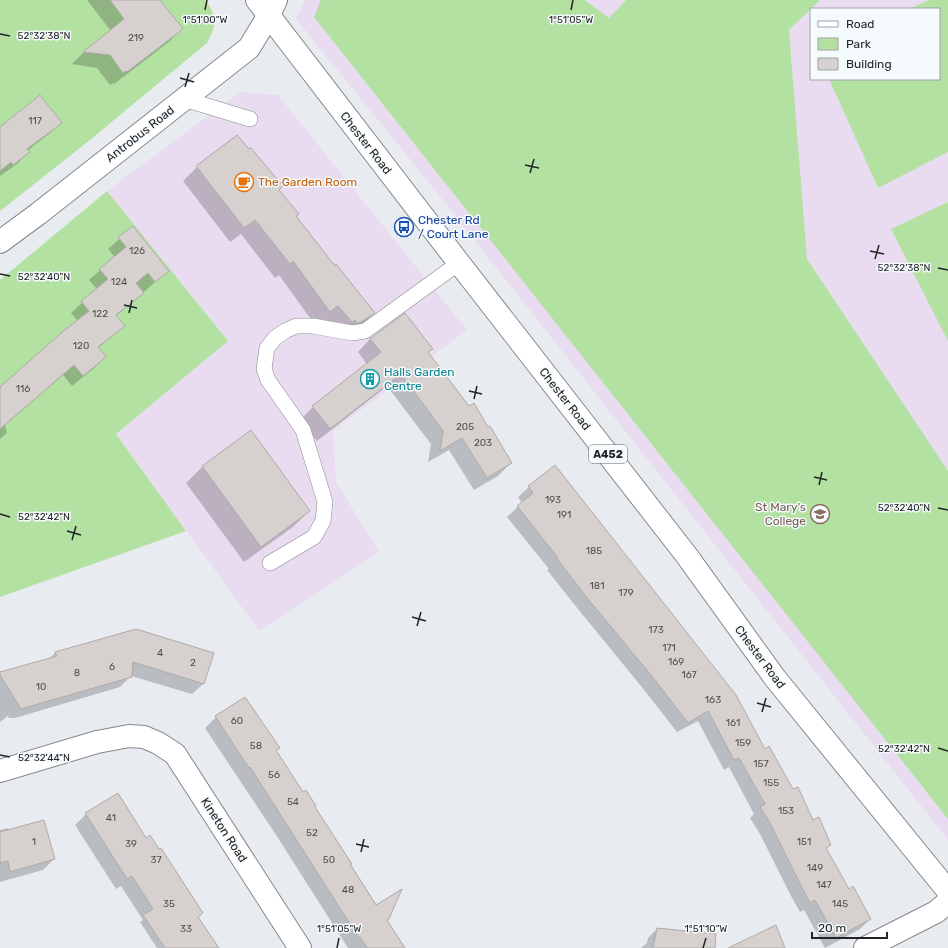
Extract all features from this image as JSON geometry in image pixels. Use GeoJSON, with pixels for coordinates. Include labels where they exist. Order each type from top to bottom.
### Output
{"type":"FeatureCollection","features":[{"type":"Feature","properties":{"kind":"main road","name":"Antrobus Road"},"geometry":{"type":"LineString","coordinates":[[0,242],[38,214],[249,48],[267,5]]}},
{"type":"Feature","properties":{"kind":"main road","name":"Chester Road"},"geometry":{"type":"LineString","coordinates":[[267,5],[459,263],[682,550],[775,678],[948,891]]}},
{"type":"Feature","properties":{"kind":"main road","name":"Kineton Road"},"geometry":{"type":"LineString","coordinates":[[0,772],[98,742],[129,736],[144,737],[158,743],[175,754],[300,948]]}},
{"type":"Feature","properties":{"kind":"main road"},"geometry":{"type":"LineString","coordinates":[[865,948],[936,912],[948,902]]}},
{"type":"Feature","properties":{"kind":"lane"},"geometry":{"type":"LineString","coordinates":[[184,99],[250,119]]}},
{"type":"Feature","properties":{"kind":"lane"},"geometry":{"type":"LineString","coordinates":[[270,563],[314,537],[323,521],[325,502],[303,430],[268,380],[264,369],[267,348],[275,338],[296,326],[312,326],[352,333],[365,330],[459,263]]}},
{"type":"Feature","properties":{"kind":"shaded area","name":"St Mary's College"},"geometry":{"type":"Polygon","coordinates":[[[305,0],[948,0],[948,840],[434,189],[296,19],[305,0]]]}},
{"type":"Feature","properties":{"kind":"shaded area","name":"Halls Garden Centre"},"geometry":{"type":"Polygon","coordinates":[[[240,92],[278,95],[467,330],[333,431],[336,482],[379,552],[259,631],[116,434],[228,341],[107,191],[240,92]]]}},
{"type":"Feature","properties":{"kind":"green space"},"geometry":{"type":"Polygon","coordinates":[[[0,0],[205,0],[214,16],[214,26],[207,43],[85,144],[0,211],[0,0]]]}},
{"type":"Feature","properties":{"kind":"green space","name":"St Mary's College"},"geometry":{"type":"Polygon","coordinates":[[[321,0],[585,0],[609,18],[626,0],[820,0],[810,8],[789,30],[807,259],[948,471],[948,819],[314,17],[321,0]]]}},
{"type":"Feature","properties":{"kind":"green space"},"geometry":{"type":"Polygon","coordinates":[[[929,0],[948,0],[948,152],[878,188],[829,80],[940,80],[940,8],[911,8],[929,0]]]}},
{"type":"Feature","properties":{"kind":"green space"},"geometry":{"type":"Polygon","coordinates":[[[107,191],[228,341],[116,434],[186,531],[0,597],[0,280],[107,191]]]}},
{"type":"Feature","properties":{"kind":"green space"},"geometry":{"type":"Polygon","coordinates":[[[948,202],[948,341],[891,229],[948,202]]]}},
{"type":"Feature","properties":{"kind":"building"},"geometry":{"type":"Polygon","coordinates":[[[110,0],[160,0],[183,29],[127,72],[126,71],[123,73],[110,55],[83,52],[124,19],[110,0]]]}},
{"type":"Feature","properties":{"kind":"building"},"geometry":{"type":"Polygon","coordinates":[[[40,95],[62,123],[27,149],[30,152],[13,165],[11,162],[0,171],[0,127],[40,95]]]}},
{"type":"Feature","properties":{"kind":"building"},"geometry":{"type":"Polygon","coordinates":[[[237,135],[249,149],[251,148],[283,186],[279,190],[299,214],[296,216],[335,266],[336,264],[375,313],[357,323],[355,320],[352,322],[338,306],[330,312],[293,261],[290,264],[255,220],[244,228],[196,166],[237,135]]]}},
{"type":"Feature","properties":{"kind":"building"},"geometry":{"type":"Polygon","coordinates":[[[133,226],[169,271],[155,282],[148,273],[136,283],[144,293],[116,315],[125,326],[98,347],[106,357],[83,376],[74,365],[0,429],[0,387],[60,334],[89,311],[81,301],[108,279],[99,269],[126,247],[118,237],[133,226]]]}},
{"type":"Feature","properties":{"kind":"building"},"geometry":{"type":"Polygon","coordinates":[[[405,313],[433,349],[428,352],[469,406],[474,403],[488,427],[490,426],[512,463],[487,478],[462,438],[440,451],[443,431],[401,374],[330,429],[312,406],[381,352],[370,339],[405,313]]]}},
{"type":"Feature","properties":{"kind":"building"},"geometry":{"type":"Polygon","coordinates":[[[251,430],[310,511],[261,547],[202,466],[251,430]]]}},
{"type":"Feature","properties":{"kind":"building"},"geometry":{"type":"Polygon","coordinates":[[[555,465],[736,695],[765,749],[769,746],[793,789],[798,787],[813,820],[819,817],[831,845],[826,848],[849,889],[853,886],[871,919],[836,938],[815,900],[810,903],[770,823],[760,807],[765,804],[739,758],[734,760],[708,711],[688,723],[655,680],[588,599],[517,506],[533,493],[528,486],[555,465]]]}},
{"type":"Feature","properties":{"kind":"building"},"geometry":{"type":"Polygon","coordinates":[[[136,629],[214,653],[204,684],[133,662],[132,677],[21,709],[0,675],[0,672],[57,656],[55,652],[136,629]]]}},
{"type":"Feature","properties":{"kind":"building"},"geometry":{"type":"Polygon","coordinates":[[[245,697],[280,748],[276,750],[303,792],[306,790],[376,905],[402,889],[389,919],[387,920],[405,948],[367,948],[360,937],[359,938],[250,767],[249,768],[215,716],[245,697]]]}},
{"type":"Feature","properties":{"kind":"building"},"geometry":{"type":"Polygon","coordinates":[[[118,793],[146,838],[150,835],[159,849],[161,848],[203,913],[198,917],[219,948],[165,948],[143,915],[153,909],[132,876],[127,879],[85,813],[118,793]]]}},
{"type":"Feature","properties":{"kind":"building"},"geometry":{"type":"Polygon","coordinates":[[[44,820],[55,859],[10,872],[8,861],[0,863],[0,832],[44,820]]]}},
{"type":"Feature","properties":{"kind":"building"},"geometry":{"type":"Polygon","coordinates":[[[776,925],[785,948],[728,948],[776,925]]]}},
{"type":"Feature","properties":{"kind":"building"},"geometry":{"type":"Polygon","coordinates":[[[657,928],[716,934],[715,948],[653,948],[657,928]]]}},
{"type":"Feature","properties":{"kind":"place","name":"The Garden Room"},"geometry":{"type":"Point","coordinates":[244,182]}},
{"type":"Feature","properties":{"kind":"place","name":"Chester Rd / Court Lane"},"geometry":{"type":"Point","coordinates":[404,227]}},
{"type":"Feature","properties":{"kind":"place","name":"Halls Garden Centre"},"geometry":{"type":"Point","coordinates":[370,379]}},
{"type":"Feature","properties":{"kind":"place","name":"St Mary's College"},"geometry":{"type":"Point","coordinates":[820,514]}}]}
